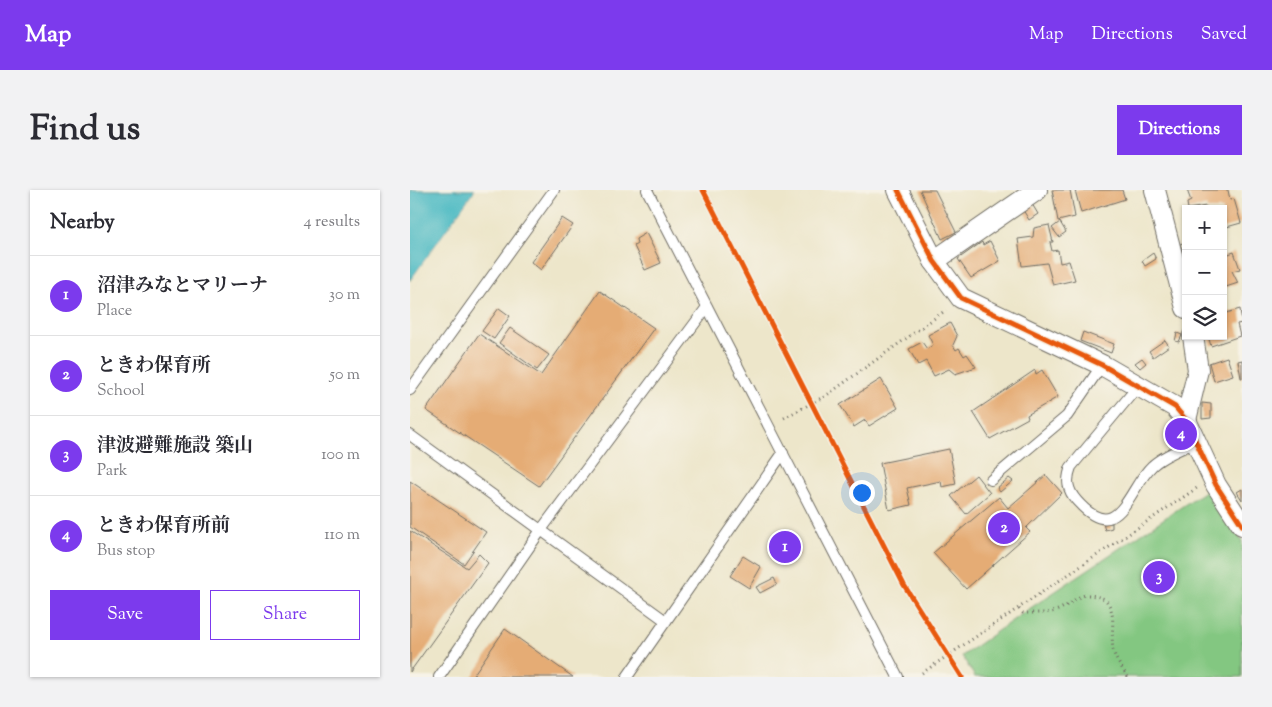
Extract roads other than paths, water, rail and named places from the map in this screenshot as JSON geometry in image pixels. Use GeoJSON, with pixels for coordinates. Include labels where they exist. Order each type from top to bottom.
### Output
{"type":"FeatureCollection","features":[{"type":"Feature","properties":{"kind":"street"},"geometry":{"type":"LineString","coordinates":[[898,190],[934,261],[961,298],[1102,365],[1175,407],[1186,420],[1212,478],[1242,525]]}},
{"type":"Feature","properties":{"kind":"street"},"geometry":{"type":"LineString","coordinates":[[934,261],[1037,190]]}},
{"type":"Feature","properties":{"kind":"street"},"geometry":{"type":"LineString","coordinates":[[1155,190],[1183,295]]}},
{"type":"Feature","properties":{"kind":"street"},"geometry":{"type":"LineString","coordinates":[[1186,420],[1198,370],[1194,340]]}},
{"type":"Feature","properties":{"kind":"lane"},"geometry":{"type":"LineString","coordinates":[[410,390],[554,190]]}},
{"type":"Feature","properties":{"kind":"lane"},"geometry":{"type":"LineString","coordinates":[[647,190],[898,677]]}},
{"type":"Feature","properties":{"kind":"lane"},"geometry":{"type":"LineString","coordinates":[[439,677],[541,530],[707,307]]}},
{"type":"Feature","properties":{"kind":"lane"},"geometry":{"type":"LineString","coordinates":[[991,480],[1067,416],[1102,365]]}},
{"type":"Feature","properties":{"kind":"lane"},"geometry":{"type":"LineString","coordinates":[[1139,385],[1071,466],[1068,475],[1068,489],[1086,512],[1100,519],[1113,516],[1129,500],[1152,466],[1195,442]]}},
{"type":"Feature","properties":{"kind":"lane"},"geometry":{"type":"LineString","coordinates":[[410,435],[666,622]]}},
{"type":"Feature","properties":{"kind":"lane"},"geometry":{"type":"LineString","coordinates":[[626,677],[783,453]]}},
{"type":"Feature","properties":{"kind":"water"},"geometry":{"type":"Polygon","coordinates":[[[410,190],[475,190],[410,281],[410,190]]]}},
{"type":"Feature","properties":{"kind":"place","name":"ときわ保育所前"},"geometry":{"type":"Point","coordinates":[1181,434]}},
{"type":"Feature","properties":{"kind":"place","name":"ときわ保育所"},"geometry":{"type":"Point","coordinates":[1004,528]}},
{"type":"Feature","properties":{"kind":"place","name":"沼津みなとマリーナ"},"geometry":{"type":"Point","coordinates":[785,547]}},
{"type":"Feature","properties":{"kind":"place","name":"津波避難施設 築山"},"geometry":{"type":"Point","coordinates":[1159,577]}}]}
